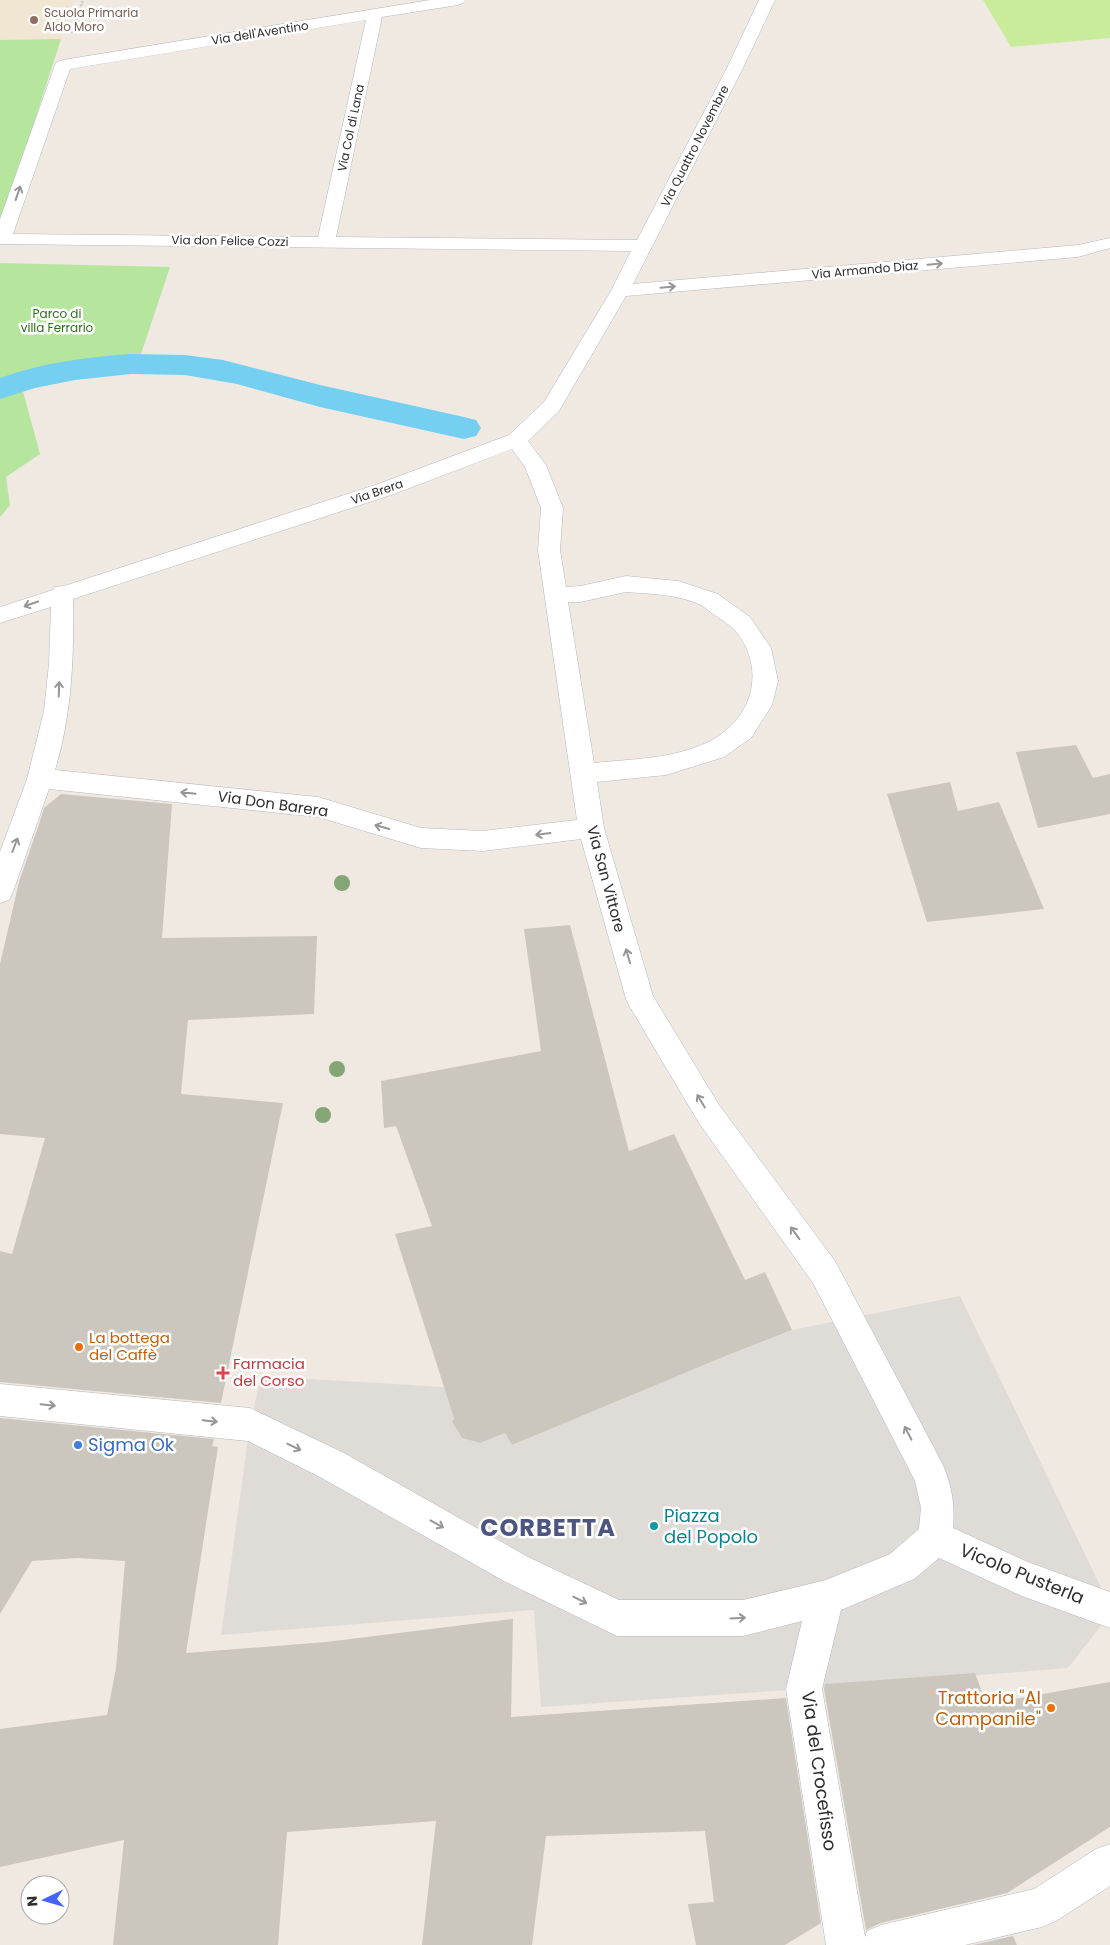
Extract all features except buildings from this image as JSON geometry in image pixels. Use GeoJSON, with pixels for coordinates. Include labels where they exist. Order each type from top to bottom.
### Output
{"type":"FeatureCollection","features":[{"type":"Feature","properties":{"kind":"street","name":"Via dell'Aventino"},"geometry":{"type":"LineString","coordinates":[[63,65],[458,0]]}},
{"type":"Feature","properties":{"kind":"street","name":"Via Quattro Novembre"},"geometry":{"type":"LineString","coordinates":[[620,291],[768,0]]}},
{"type":"Feature","properties":{"kind":"street","name":"Via Col di Lana"},"geometry":{"type":"LineString","coordinates":[[326,242],[375,14]]}},
{"type":"Feature","properties":{"kind":"street","name":"Via don Felice Cozzi"},"geometry":{"type":"LineString","coordinates":[[63,65],[2,239],[643,246]]}},
{"type":"Feature","properties":{"kind":"street","name":"Via Armando Diaz"},"geometry":{"type":"LineString","coordinates":[[620,291],[1078,251],[1110,244]]}},
{"type":"Feature","properties":{"kind":"street","name":"Via Brera"},"geometry":{"type":"LineString","coordinates":[[0,615],[62,593],[386,489],[516,440],[552,406],[620,291]]}},
{"type":"Feature","properties":{"kind":"street","name":"Via San Vittore"},"geometry":{"type":"LineString","coordinates":[[516,440],[536,465],[552,508],[549,550],[591,828],[640,999],[708,1114],[824,1272],[930,1477],[938,1508],[935,1538]]}},
{"type":"Feature","properties":{"kind":"street"},"geometry":{"type":"LineString","coordinates":[[556,595],[580,594],[626,584],[678,589],[710,600],[742,623],[759,648],[766,681],[760,706],[742,731],[715,750],[666,765],[583,774]]}},
{"type":"Feature","properties":{"kind":"street"},"geometry":{"type":"LineString","coordinates":[[0,892],[41,778],[59,697],[62,593]]}},
{"type":"Feature","properties":{"kind":"street","name":"Via Don Barera"},"geometry":{"type":"LineString","coordinates":[[41,778],[318,808],[421,838],[483,841],[591,828]]}},
{"type":"Feature","properties":{"kind":"street"},"geometry":{"type":"LineString","coordinates":[[0,1400],[250,1426],[332,1465],[516,1569],[616,1618],[743,1618],[826,1598],[902,1567],[935,1538]]}},
{"type":"Feature","properties":{"kind":"street","name":"Vicolo Pusterla"},"geometry":{"type":"LineString","coordinates":[[935,1538],[1022,1578],[1110,1610]]}},
{"type":"Feature","properties":{"kind":"street","name":"Via del Crocefisso"},"geometry":{"type":"LineString","coordinates":[[826,1598],[804,1689],[846,1945]]}},
{"type":"Feature","properties":{"kind":"street"},"geometry":{"type":"LineString","coordinates":[[881,1945],[1042,1907],[1110,1863]]}},
{"type":"Feature","properties":{"kind":"shaded area","name":"Scuola Primaria Aldo Moro"},"geometry":{"type":"Polygon","coordinates":[[[0,0],[74,0],[61,39],[0,40],[0,0]]]}},
{"type":"Feature","properties":{"kind":"shaded area","name":"Piazza del Popolo"},"geometry":{"type":"Polygon","coordinates":[[[960,1296],[1110,1606],[1110,1614],[1068,1668],[541,1707],[534,1610],[221,1635],[250,1425],[261,1376],[444,1387],[474,1377],[457,1406],[452,1422],[462,1438],[480,1443],[505,1433],[512,1445],[792,1330],[960,1296]]]}},
{"type":"Feature","properties":{"kind":"green space"},"geometry":{"type":"Polygon","coordinates":[[[983,0],[1110,0],[1110,38],[1011,47],[983,0]]]}},
{"type":"Feature","properties":{"kind":"green space"},"geometry":{"type":"Polygon","coordinates":[[[61,39],[0,228],[0,40],[61,39]]]}},
{"type":"Feature","properties":{"kind":"green space","name":"Parco di villa Ferrario"},"geometry":{"type":"Polygon","coordinates":[[[0,263],[170,267],[136,369],[110,370],[21,384],[40,454],[6,477],[10,505],[0,517],[0,263]]]}},
{"type":"Feature","properties":{"kind":"waterway"},"geometry":{"type":"LineString","coordinates":[[0,389],[48,375],[103,366],[131,364],[185,365],[237,374],[320,396],[464,428]]}},
{"type":"Feature","properties":{"kind":"place","name":"Scuola Primaria Aldo Moro"},"geometry":{"type":"Point","coordinates":[34,20]}},
{"type":"Feature","properties":{"kind":"place","name":"La bottega del Caffè"},"geometry":{"type":"Point","coordinates":[79,1347]}},
{"type":"Feature","properties":{"kind":"place","name":"Farmacia del Corso"},"geometry":{"type":"Point","coordinates":[223,1373]}},
{"type":"Feature","properties":{"kind":"place","name":"Sigma Ok"},"geometry":{"type":"Point","coordinates":[78,1445]}},
{"type":"Feature","properties":{"kind":"place","name":"Piazza del Popolo"},"geometry":{"type":"Point","coordinates":[654,1526]}},
{"type":"Feature","properties":{"kind":"place","name":"Trattoria \"Al Campanile\""},"geometry":{"type":"Point","coordinates":[1051,1708]}},
{"type":"Feature","properties":{"kind":"district","name":"CORBETTA"},"geometry":{"type":"Point","coordinates":[548,1528]}}]}
